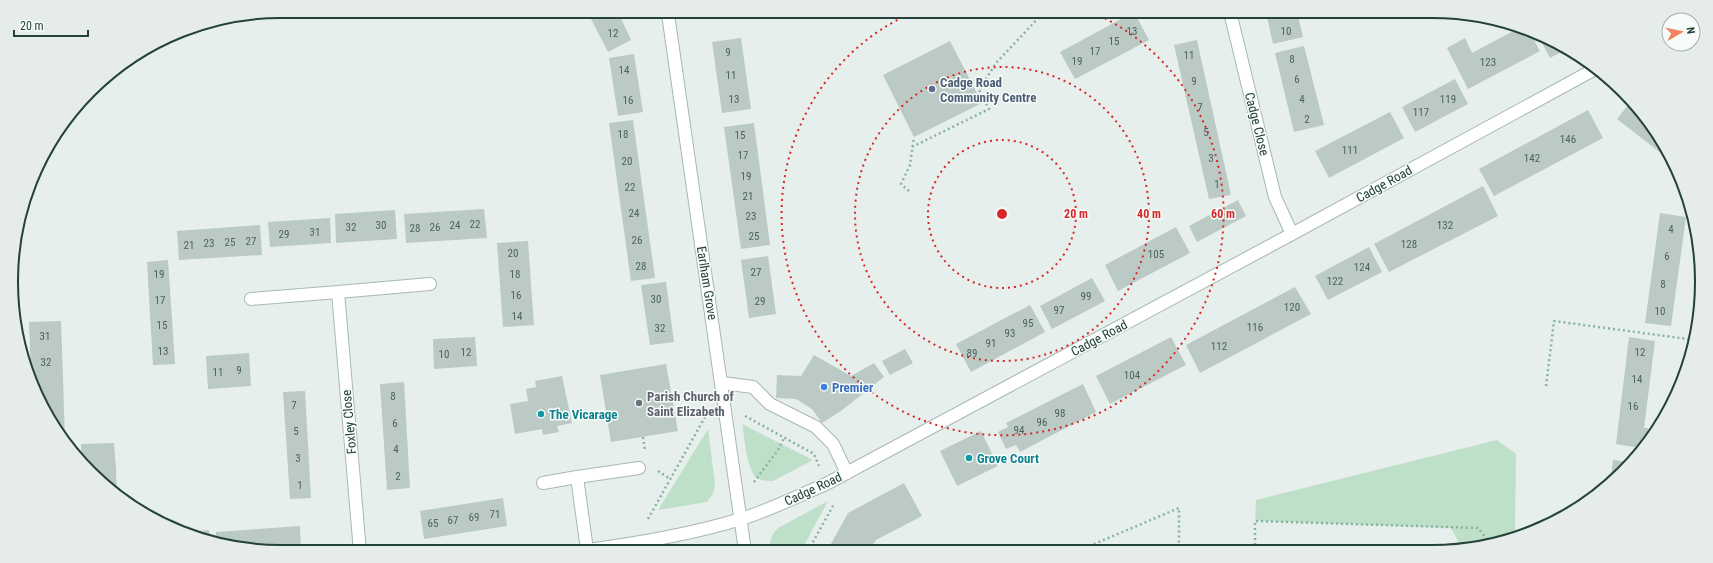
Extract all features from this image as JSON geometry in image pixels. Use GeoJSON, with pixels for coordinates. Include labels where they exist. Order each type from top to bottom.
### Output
{"type":"FeatureCollection","features":[{"type":"Feature","properties":{"kind":"street","name":"Earlham Grove"},"geometry":{"type":"LineString","coordinates":[[669,18],[744,545]]}},
{"type":"Feature","properties":{"kind":"street","name":"Cadge Close"},"geometry":{"type":"LineString","coordinates":[[1231,18],[1274,197],[1292,234]]}},
{"type":"Feature","properties":{"kind":"street","name":"Cadge Road"},"geometry":{"type":"LineString","coordinates":[[622,545],[666,538],[741,519],[775,507],[847,473],[1591,71]]}},
{"type":"Feature","properties":{"kind":"street"},"geometry":{"type":"LineString","coordinates":[[251,299],[430,284]]}},
{"type":"Feature","properties":{"kind":"street","name":"Foxley Close"},"geometry":{"type":"LineString","coordinates":[[338,292],[359,545]]}},
{"type":"Feature","properties":{"kind":"street"},"geometry":{"type":"LineString","coordinates":[[722,383],[753,387],[770,404],[816,427],[833,444],[847,473]]}},
{"type":"Feature","properties":{"kind":"street"},"geometry":{"type":"LineString","coordinates":[[543,483],[639,468]]}},
{"type":"Feature","properties":{"kind":"street"},"geometry":{"type":"LineString","coordinates":[[577,477],[584,545]]}},
{"type":"Feature","properties":{"kind":"path"},"geometry":{"type":"LineString","coordinates":[[912,147],[989,109],[979,90],[996,63],[1038,18]]}},
{"type":"Feature","properties":{"kind":"path"},"geometry":{"type":"LineString","coordinates":[[910,190],[901,184],[910,165],[914,137]]}},
{"type":"Feature","properties":{"kind":"path"},"geometry":{"type":"LineString","coordinates":[[1546,386],[1554,321],[1689,339]]}},
{"type":"Feature","properties":{"kind":"path"},"geometry":{"type":"LineString","coordinates":[[648,519],[705,417],[713,416]]}},
{"type":"Feature","properties":{"kind":"path"},"geometry":{"type":"LineString","coordinates":[[744,416],[814,454],[819,466]]}},
{"type":"Feature","properties":{"kind":"path"},"geometry":{"type":"LineString","coordinates":[[753,484],[778,450],[784,438]]}},
{"type":"Feature","properties":{"kind":"path"},"geometry":{"type":"LineString","coordinates":[[811,545],[834,504]]}},
{"type":"Feature","properties":{"kind":"path"},"geometry":{"type":"LineString","coordinates":[[1092,545],[1179,508],[1179,545]]}},
{"type":"Feature","properties":{"kind":"path"},"geometry":{"type":"LineString","coordinates":[[1255,545],[1255,521],[1478,528],[1487,539]]}},
{"type":"Feature","properties":{"kind":"green space"},"geometry":{"type":"Polygon","coordinates":[[[742,424],[813,460],[773,481],[765,481],[757,478],[753,474],[748,461],[742,424]]]}},
{"type":"Feature","properties":{"kind":"green space"},"geometry":{"type":"Polygon","coordinates":[[[708,429],[715,484],[713,494],[707,502],[658,510],[708,429]]]}},
{"type":"Feature","properties":{"kind":"green space"},"geometry":{"type":"Polygon","coordinates":[[[1497,440],[1516,454],[1515,531],[1483,540],[1459,543],[1451,528],[1255,521],[1256,500],[1497,440]]]}},
{"type":"Feature","properties":{"kind":"green space"},"geometry":{"type":"Polygon","coordinates":[[[828,501],[804,545],[770,545],[771,538],[778,528],[828,501]]]}},
{"type":"Feature","properties":{"kind":"building"},"geometry":{"type":"Polygon","coordinates":[[[591,18],[621,18],[631,40],[608,52],[591,18]]]}},
{"type":"Feature","properties":{"kind":"building"},"geometry":{"type":"Polygon","coordinates":[[[1123,18],[1137,18],[1149,40],[1075,79],[1060,52],[1123,18]]]}},
{"type":"Feature","properties":{"kind":"building"},"geometry":{"type":"Polygon","coordinates":[[[1267,18],[1298,18],[1303,37],[1273,44],[1267,18]]]}},
{"type":"Feature","properties":{"kind":"building"},"geometry":{"type":"Polygon","coordinates":[[[1513,31],[1533,38],[1540,51],[1468,89],[1447,48],[1465,38],[1472,53],[1513,31]]]}},
{"type":"Feature","properties":{"kind":"building"},"geometry":{"type":"Polygon","coordinates":[[[741,38],[751,109],[722,113],[712,42],[741,38]]]}},
{"type":"Feature","properties":{"kind":"building"},"geometry":{"type":"Polygon","coordinates":[[[1197,40],[1231,195],[1209,199],[1174,45],[1197,40]]]}},
{"type":"Feature","properties":{"kind":"building","name":"Cadge Road Community Centre"},"geometry":{"type":"Polygon","coordinates":[[[950,41],[982,103],[914,137],[883,75],[950,41]]]}},
{"type":"Feature","properties":{"kind":"building"},"geometry":{"type":"Polygon","coordinates":[[[1541,42],[1561,52],[1550,58],[1541,42]]]}},
{"type":"Feature","properties":{"kind":"building"},"geometry":{"type":"Polygon","coordinates":[[[1304,46],[1324,125],[1294,132],[1275,53],[1304,46]]]}},
{"type":"Feature","properties":{"kind":"building"},"geometry":{"type":"Polygon","coordinates":[[[634,54],[643,112],[618,116],[609,58],[634,54]]]}},
{"type":"Feature","properties":{"kind":"building"},"geometry":{"type":"Polygon","coordinates":[[[1455,79],[1468,104],[1415,132],[1402,107],[1455,79]]]}},
{"type":"Feature","properties":{"kind":"building"},"geometry":{"type":"Polygon","coordinates":[[[1628,105],[1651,135],[1662,154],[1617,119],[1628,105]]]}},
{"type":"Feature","properties":{"kind":"building"},"geometry":{"type":"Polygon","coordinates":[[[1588,110],[1603,138],[1494,196],[1479,169],[1588,110]]]}},
{"type":"Feature","properties":{"kind":"building"},"geometry":{"type":"Polygon","coordinates":[[[1390,112],[1404,138],[1329,178],[1315,151],[1390,112]]]}},
{"type":"Feature","properties":{"kind":"building"},"geometry":{"type":"Polygon","coordinates":[[[633,120],[655,278],[631,281],[609,123],[633,120]]]}},
{"type":"Feature","properties":{"kind":"building"},"geometry":{"type":"Polygon","coordinates":[[[754,123],[770,245],[741,249],[724,127],[754,123]]]}},
{"type":"Feature","properties":{"kind":"building"},"geometry":{"type":"Polygon","coordinates":[[[1483,186],[1498,216],[1389,272],[1374,244],[1483,186]]]}},
{"type":"Feature","properties":{"kind":"building"},"geometry":{"type":"Polygon","coordinates":[[[1238,200],[1246,216],[1197,242],[1189,226],[1238,200]]]}},
{"type":"Feature","properties":{"kind":"building"},"geometry":{"type":"Polygon","coordinates":[[[484,209],[487,238],[406,243],[404,214],[484,209]]]}},
{"type":"Feature","properties":{"kind":"building"},"geometry":{"type":"Polygon","coordinates":[[[395,210],[397,239],[336,243],[335,214],[395,210]]]}},
{"type":"Feature","properties":{"kind":"building"},"geometry":{"type":"Polygon","coordinates":[[[1660,213],[1686,217],[1671,326],[1645,323],[1660,213]]]}},
{"type":"Feature","properties":{"kind":"building"},"geometry":{"type":"Polygon","coordinates":[[[330,218],[331,243],[270,247],[268,222],[330,218]]]}},
{"type":"Feature","properties":{"kind":"building"},"geometry":{"type":"Polygon","coordinates":[[[260,225],[262,255],[179,260],[177,231],[260,225]]]}},
{"type":"Feature","properties":{"kind":"building"},"geometry":{"type":"Polygon","coordinates":[[[1176,227],[1190,253],[1118,291],[1105,265],[1176,227]]]}},
{"type":"Feature","properties":{"kind":"building"},"geometry":{"type":"Polygon","coordinates":[[[528,241],[534,325],[503,327],[497,243],[528,241]]]}},
{"type":"Feature","properties":{"kind":"building"},"geometry":{"type":"Polygon","coordinates":[[[1369,247],[1382,272],[1328,300],[1315,276],[1369,247]]]}},
{"type":"Feature","properties":{"kind":"building"},"geometry":{"type":"Polygon","coordinates":[[[768,256],[776,314],[749,318],[741,260],[768,256]]]}},
{"type":"Feature","properties":{"kind":"building"},"geometry":{"type":"Polygon","coordinates":[[[168,260],[175,364],[153,365],[147,262],[168,260]]]}},
{"type":"Feature","properties":{"kind":"building"},"geometry":{"type":"Polygon","coordinates":[[[1092,278],[1105,301],[1052,329],[1040,306],[1092,278]]]}},
{"type":"Feature","properties":{"kind":"building"},"geometry":{"type":"Polygon","coordinates":[[[666,282],[674,342],[650,345],[641,285],[666,282]]]}},
{"type":"Feature","properties":{"kind":"building"},"geometry":{"type":"Polygon","coordinates":[[[1295,287],[1311,314],[1200,373],[1186,345],[1295,287]]]}},
{"type":"Feature","properties":{"kind":"building"},"geometry":{"type":"Polygon","coordinates":[[[1030,305],[1045,332],[971,372],[956,344],[1030,305]]]}},
{"type":"Feature","properties":{"kind":"building"},"geometry":{"type":"Polygon","coordinates":[[[61,321],[65,432],[45,398],[32,366],[29,322],[61,321]]]}},
{"type":"Feature","properties":{"kind":"building"},"geometry":{"type":"Polygon","coordinates":[[[475,337],[477,366],[434,369],[433,339],[475,337]]]}},
{"type":"Feature","properties":{"kind":"building"},"geometry":{"type":"Polygon","coordinates":[[[1171,337],[1186,365],[1110,404],[1096,376],[1171,337]]]}},
{"type":"Feature","properties":{"kind":"building"},"geometry":{"type":"Polygon","coordinates":[[[1629,337],[1655,341],[1644,428],[1648,428],[1648,433],[1636,447],[1616,444],[1629,337]]]}},
{"type":"Feature","properties":{"kind":"building"},"geometry":{"type":"Polygon","coordinates":[[[905,349],[913,363],[890,375],[882,361],[905,349]]]}},
{"type":"Feature","properties":{"kind":"building"},"geometry":{"type":"Polygon","coordinates":[[[249,353],[251,386],[208,389],[206,356],[249,353]]]}},
{"type":"Feature","properties":{"kind":"building","name":"Premier"},"geometry":{"type":"Polygon","coordinates":[[[814,355],[851,376],[874,363],[884,377],[841,411],[822,423],[812,409],[796,399],[776,398],[777,375],[801,376],[814,355]]]}},
{"type":"Feature","properties":{"kind":"building","name":"Parish Church of Saint Elizabeth"},"geometry":{"type":"Polygon","coordinates":[[[666,364],[678,431],[611,442],[600,375],[666,364]]]}},
{"type":"Feature","properties":{"kind":"building","name":"The Vicarage"},"geometry":{"type":"Polygon","coordinates":[[[562,376],[572,423],[557,426],[559,432],[543,435],[542,429],[515,434],[510,404],[528,401],[526,389],[536,387],[535,381],[562,376]]]}},
{"type":"Feature","properties":{"kind":"building"},"geometry":{"type":"Polygon","coordinates":[[[404,382],[410,488],[387,490],[380,384],[404,382]]]}},
{"type":"Feature","properties":{"kind":"building"},"geometry":{"type":"Polygon","coordinates":[[[1083,384],[1096,412],[1020,452],[1016,445],[1006,449],[998,432],[1008,427],[1006,423],[1083,384]]]}},
{"type":"Feature","properties":{"kind":"building"},"geometry":{"type":"Polygon","coordinates":[[[305,391],[311,498],[290,499],[283,392],[305,391]]]}},
{"type":"Feature","properties":{"kind":"building","name":"Grove Court"},"geometry":{"type":"Polygon","coordinates":[[[981,431],[998,466],[957,486],[940,451],[981,431]]]}},
{"type":"Feature","properties":{"kind":"building"},"geometry":{"type":"Polygon","coordinates":[[[114,443],[117,487],[95,468],[81,453],[81,444],[114,443]]]}},
{"type":"Feature","properties":{"kind":"building"},"geometry":{"type":"Polygon","coordinates":[[[1613,460],[1624,461],[1618,468],[1611,474],[1613,460]]]}},
{"type":"Feature","properties":{"kind":"building"},"geometry":{"type":"Polygon","coordinates":[[[904,483],[922,516],[876,540],[873,545],[830,545],[848,513],[904,483]]]}},
{"type":"Feature","properties":{"kind":"building"},"geometry":{"type":"Polygon","coordinates":[[[503,498],[507,526],[424,539],[420,511],[503,498]]]}},
{"type":"Feature","properties":{"kind":"building"},"geometry":{"type":"Polygon","coordinates":[[[300,526],[301,545],[247,543],[216,537],[216,532],[300,526]]]}},
{"type":"Feature","properties":{"kind":"building"},"geometry":{"type":"Polygon","coordinates":[[[209,530],[209,535],[197,531],[209,530]]]}},
{"type":"Feature","properties":{"kind":"place","name":"Cadge Road Community Centre"},"geometry":{"type":"Point","coordinates":[932,89]}},
{"type":"Feature","properties":{"kind":"place","name":"Premier"},"geometry":{"type":"Point","coordinates":[824,387]}},
{"type":"Feature","properties":{"kind":"place","name":"Parish Church of Saint Elizabeth"},"geometry":{"type":"Point","coordinates":[639,403]}},
{"type":"Feature","properties":{"kind":"place","name":"The Vicarage"},"geometry":{"type":"Point","coordinates":[541,414]}},
{"type":"Feature","properties":{"kind":"place","name":"Grove Court"},"geometry":{"type":"Point","coordinates":[969,458]}}]}
